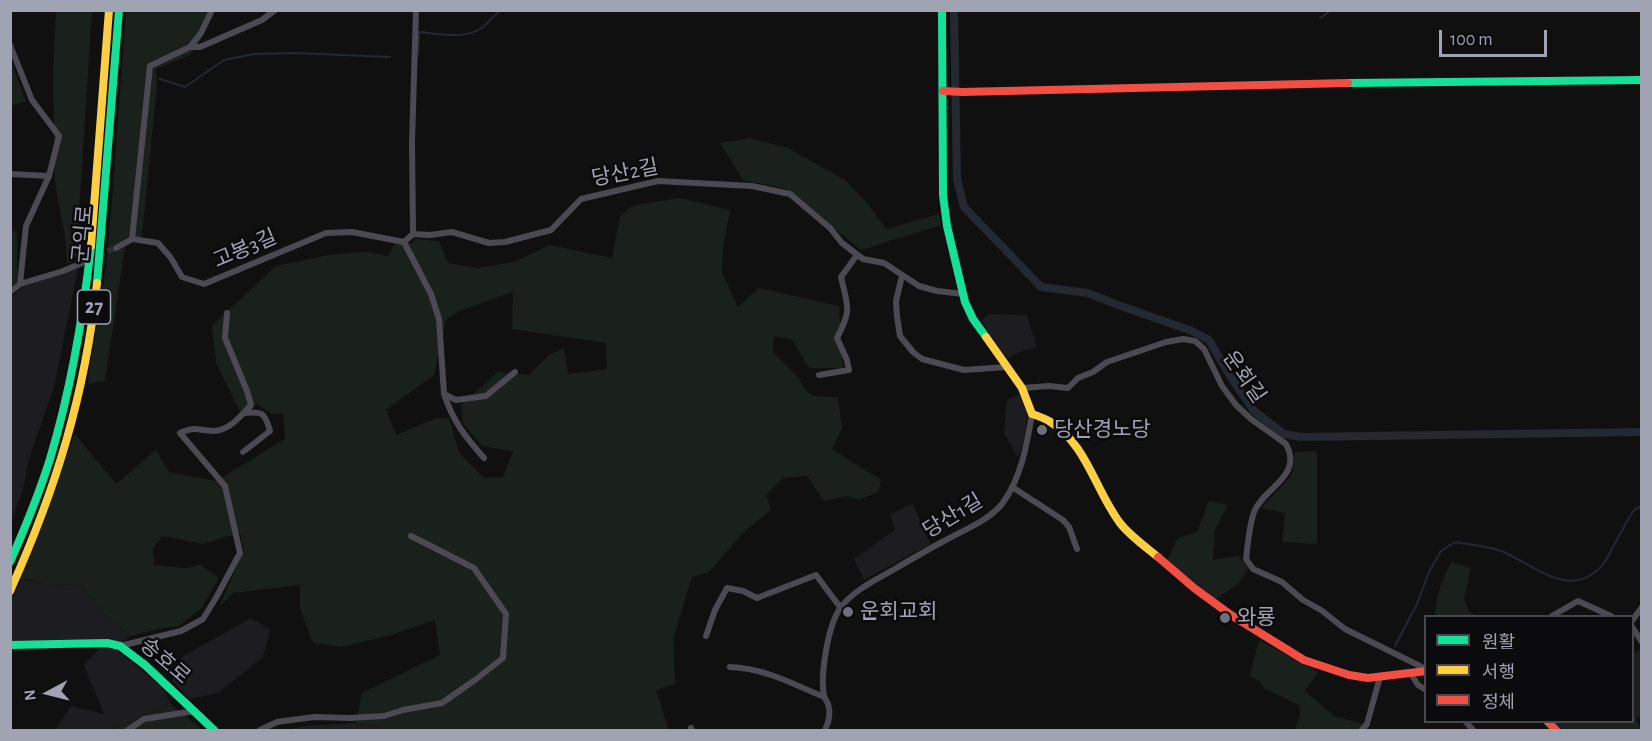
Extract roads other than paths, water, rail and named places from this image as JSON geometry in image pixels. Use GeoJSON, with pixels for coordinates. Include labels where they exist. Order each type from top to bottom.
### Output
{"type":"FeatureCollection","features":[{"type":"Feature","properties":{"kind":"main road","name":"군익로"},"geometry":{"type":"LineString","coordinates":[[10,562],[32,511],[50,458],[80,332],[91,247],[108,10]]}},
{"type":"Feature","properties":{"kind":"main road","name":"군익로"},"geometry":{"type":"LineString","coordinates":[[10,591],[55,477],[74,415],[86,359],[102,235],[118,10]]}},
{"type":"Feature","properties":{"kind":"main road"},"geometry":{"type":"LineString","coordinates":[[942,10],[946,92],[943,195],[947,226],[963,294],[973,319],[1022,388],[1032,414]]}},
{"type":"Feature","properties":{"kind":"main road"},"geometry":{"type":"LineString","coordinates":[[946,92],[1313,83],[1641,80]]}},
{"type":"Feature","properties":{"kind":"main road","name":"운회길"},"geometry":{"type":"LineString","coordinates":[[1032,414],[1049,421],[1069,437],[1089,465],[1111,510],[1122,525],[1194,588],[1232,615],[1304,660],[1349,675],[1368,678],[1411,674],[1424,670]]}},
{"type":"Feature","properties":{"kind":"main road","name":"송호로"},"geometry":{"type":"LineString","coordinates":[[10,645],[107,643],[120,646],[145,665],[214,730]]}},
{"type":"Feature","properties":{"kind":"street"},"geometry":{"type":"LineString","coordinates":[[190,47],[201,33],[212,10]]}},
{"type":"Feature","properties":{"kind":"street"},"geometry":{"type":"LineString","coordinates":[[116,248],[132,239],[150,66],[190,47],[200,47],[211,43],[262,20],[275,10]]}},
{"type":"Feature","properties":{"kind":"street"},"geometry":{"type":"LineString","coordinates":[[416,10],[412,142],[413,234],[404,242],[431,294],[439,319],[444,394],[450,411],[459,429],[484,458]]}},
{"type":"Feature","properties":{"kind":"street"},"geometry":{"type":"LineString","coordinates":[[10,45],[32,100],[59,136],[48,176],[26,226],[20,284]]}},
{"type":"Feature","properties":{"kind":"street"},"geometry":{"type":"LineString","coordinates":[[10,174],[48,176]]}},
{"type":"Feature","properties":{"kind":"street","name":"당산2길"},"geometry":{"type":"LineString","coordinates":[[413,234],[430,235],[452,232],[489,243],[505,242],[551,230],[581,199],[658,181],[752,186],[790,194],[830,228],[842,243],[863,259],[884,263],[919,286],[963,294]]}},
{"type":"Feature","properties":{"kind":"street","name":"고봉3길"},"geometry":{"type":"LineString","coordinates":[[132,239],[158,243],[171,258],[182,277],[204,284],[326,233],[352,232],[404,242]]}},
{"type":"Feature","properties":{"kind":"street"},"geometry":{"type":"LineString","coordinates":[[819,375],[849,370],[837,338],[847,319],[848,308],[841,277],[857,255]]}},
{"type":"Feature","properties":{"kind":"street"},"geometry":{"type":"LineString","coordinates":[[10,292],[20,284],[82,263]]}},
{"type":"Feature","properties":{"kind":"street"},"geometry":{"type":"LineString","coordinates":[[902,276],[896,302],[897,316],[900,336],[913,352],[922,359],[964,370],[1007,367]]}},
{"type":"Feature","properties":{"kind":"street"},"geometry":{"type":"LineString","coordinates":[[120,646],[181,631],[203,619],[240,553],[225,486],[180,433],[193,428],[216,431],[235,422],[251,405],[225,338],[227,313]]}},
{"type":"Feature","properties":{"kind":"street","name":"운회길"},"geometry":{"type":"LineString","coordinates":[[1022,388],[1049,386],[1068,388],[1078,378],[1093,372],[1107,362],[1166,342],[1184,339],[1195,341],[1204,349],[1222,386],[1236,405],[1288,448],[1290,458],[1287,472],[1254,510],[1246,559],[1250,565],[1253,569],[1282,582],[1303,600],[1321,610],[1345,629],[1424,669]]}},
{"type":"Feature","properties":{"kind":"street"},"geometry":{"type":"LineString","coordinates":[[444,394],[456,400],[486,396],[515,372]]}},
{"type":"Feature","properties":{"kind":"street"},"geometry":{"type":"LineString","coordinates":[[243,413],[258,412],[264,415],[270,431],[243,452]]}},
{"type":"Feature","properties":{"kind":"street","name":"당산1길"},"geometry":{"type":"LineString","coordinates":[[825,730],[829,721],[829,707],[823,684],[827,644],[831,625],[840,607],[859,591],[880,578],[982,520],[1002,503],[1012,487],[1022,461],[1032,414]]}},
{"type":"Feature","properties":{"kind":"street"},"geometry":{"type":"LineString","coordinates":[[1012,487],[1063,520],[1069,527],[1077,549]]}},
{"type":"Feature","properties":{"kind":"street"},"geometry":{"type":"LineString","coordinates":[[260,730],[277,723],[314,717],[384,716],[442,703],[503,658],[506,615],[474,568],[411,536]]}},
{"type":"Feature","properties":{"kind":"street"},"geometry":{"type":"LineString","coordinates":[[705,636],[727,588],[743,591],[757,598],[816,575],[840,607]]}},
{"type":"Feature","properties":{"kind":"street"},"geometry":{"type":"LineString","coordinates":[[1554,615],[1578,601],[1609,615]]}},
{"type":"Feature","properties":{"kind":"street"},"geometry":{"type":"LineString","coordinates":[[730,668],[763,671],[825,697]]}},
{"type":"Feature","properties":{"kind":"street"},"geometry":{"type":"LineString","coordinates":[[1411,674],[1418,686],[1424,689]]}},
{"type":"Feature","properties":{"kind":"street"},"geometry":{"type":"LineString","coordinates":[[1362,730],[1367,724],[1380,677]]}},
{"type":"Feature","properties":{"kind":"street"},"geometry":{"type":"LineString","coordinates":[[128,730],[144,719],[195,711]]}},
{"type":"Feature","properties":{"kind":"waterway"},"geometry":{"type":"LineString","coordinates":[[418,54],[419,32],[467,34],[483,27],[502,10]]}},
{"type":"Feature","properties":{"kind":"waterway"},"geometry":{"type":"LineString","coordinates":[[954,10],[957,179],[964,207],[1041,287],[1088,293],[1192,331],[1209,340],[1254,411],[1284,434],[1301,437],[1642,432]]}},
{"type":"Feature","properties":{"kind":"waterway"},"geometry":{"type":"LineString","coordinates":[[1320,18],[1332,10]]}},
{"type":"Feature","properties":{"kind":"waterway"},"geometry":{"type":"LineString","coordinates":[[160,79],[185,87],[224,60],[254,54],[295,53],[390,57]]}},
{"type":"Feature","properties":{"kind":"waterway"},"geometry":{"type":"LineString","coordinates":[[1395,646],[1441,551],[1455,542],[1501,551],[1553,577],[1579,580],[1592,575],[1604,563],[1634,510],[1642,506]]}},
{"type":"Feature","properties":{"kind":"tunnel"},"geometry":{"type":"LineString","coordinates":[[99,255],[116,248]]}},
{"type":"Feature","properties":{"kind":"place","name":"당산경노당"},"geometry":{"type":"Point","coordinates":[1042,430]}},
{"type":"Feature","properties":{"kind":"place","name":"운회교회"},"geometry":{"type":"Point","coordinates":[848,612]}},
{"type":"Feature","properties":{"kind":"place","name":"와룡"},"geometry":{"type":"Point","coordinates":[1225,618]}}]}
